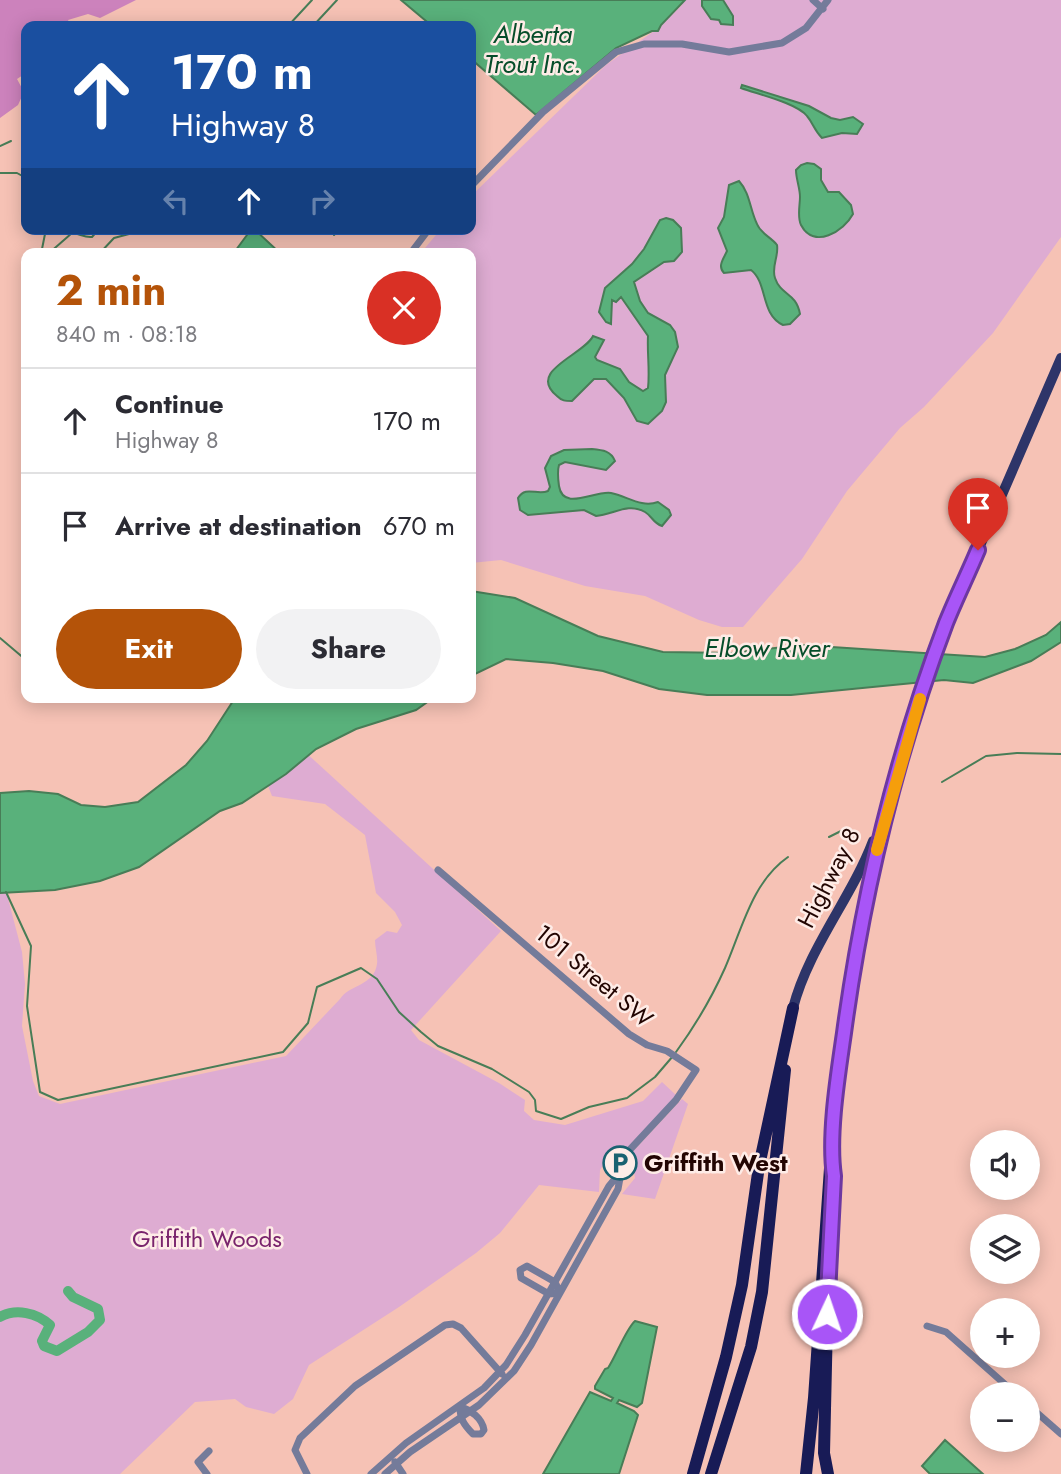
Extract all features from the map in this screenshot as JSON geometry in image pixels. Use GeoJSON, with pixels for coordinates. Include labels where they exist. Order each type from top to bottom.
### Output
{"type":"FeatureCollection","features":[{"type":"Feature","properties":{"kind":"highway"},"geometry":{"type":"LineString","coordinates":[[693,1474],[723,1369],[742,1284],[759,1166],[793,1007]]}},
{"type":"Feature","properties":{"kind":"highway"},"geometry":{"type":"LineString","coordinates":[[711,1474],[751,1347],[762,1292],[793,1007]]}},
{"type":"Feature","properties":{"kind":"highway"},"geometry":{"type":"LineString","coordinates":[[806,1474],[815,1387],[831,1154]]}},
{"type":"Feature","properties":{"kind":"highway"},"geometry":{"type":"LineString","coordinates":[[828,1474],[824,1453],[834,1176],[831,1154]]}},
{"type":"Feature","properties":{"kind":"main road","name":"Highway 8"},"geometry":{"type":"LineString","coordinates":[[831,1154],[855,960],[879,838],[899,766],[947,622],[1061,358]]}},
{"type":"Feature","properties":{"kind":"main road","name":"Highway 8"},"geometry":{"type":"LineString","coordinates":[[793,1007],[810,961],[870,849],[899,766]]}},
{"type":"Feature","properties":{"kind":"street"},"geometry":{"type":"LineString","coordinates":[[813,0],[822,9]]}},
{"type":"Feature","properties":{"kind":"street"},"geometry":{"type":"LineString","coordinates":[[476,181],[543,112],[616,52],[645,44],[682,44],[729,52],[782,43],[798,34],[828,0]]}},
{"type":"Feature","properties":{"kind":"street","name":"101 Street SW"},"geometry":{"type":"LineString","coordinates":[[438,870],[629,1034],[647,1045],[670,1053],[696,1070],[676,1100],[624,1156],[620,1174]]}},
{"type":"Feature","properties":{"kind":"street"},"geometry":{"type":"LineString","coordinates":[[371,1474],[390,1456],[484,1388],[500,1372],[514,1355],[609,1186],[620,1174]]}},
{"type":"Feature","properties":{"kind":"street"},"geometry":{"type":"LineString","coordinates":[[385,1474],[471,1410],[507,1379],[525,1356],[618,1189],[620,1174]]}},
{"type":"Feature","properties":{"kind":"street"},"geometry":{"type":"LineString","coordinates":[[527,1266],[555,1282],[560,1293],[548,1293],[521,1278],[520,1269],[527,1266]]}},
{"type":"Feature","properties":{"kind":"street"},"geometry":{"type":"LineString","coordinates":[[307,1474],[296,1450],[300,1438],[355,1386],[445,1325],[453,1324],[461,1328],[507,1379]]}},
{"type":"Feature","properties":{"kind":"street"},"geometry":{"type":"LineString","coordinates":[[927,1326],[946,1332],[1002,1382]]}},
{"type":"Feature","properties":{"kind":"street"},"geometry":{"type":"LineString","coordinates":[[460,1406],[471,1410],[484,1426],[481,1434],[473,1434],[460,1418],[460,1406]]}},
{"type":"Feature","properties":{"kind":"street"},"geometry":{"type":"LineString","coordinates":[[1040,1415],[1061,1434]]}},
{"type":"Feature","properties":{"kind":"street"},"geometry":{"type":"LineString","coordinates":[[207,1474],[198,1462],[209,1451]]}},
{"type":"Feature","properties":{"kind":"street"},"geometry":{"type":"LineString","coordinates":[[390,1456],[403,1474]]}},
{"type":"Feature","properties":{"kind":"green space"},"geometry":{"type":"Polygon","coordinates":[[[679,0],[1061,0],[1061,237],[993,333],[924,407],[900,428],[847,491],[802,559],[743,627],[722,627],[645,596],[585,586],[501,560],[476,562],[476,248],[425,248],[436,235],[476,235],[476,191],[606,65],[657,29],[682,5],[679,0]]]}},
{"type":"Feature","properties":{"kind":"green space","name":"Griffith Woods"},"geometry":{"type":"Polygon","coordinates":[[[292,740],[501,931],[411,1030],[419,1040],[525,1100],[524,1111],[534,1120],[565,1125],[643,1101],[662,1082],[677,1096],[619,1158],[605,1162],[600,1170],[599,1192],[539,1185],[500,1233],[476,1253],[309,1365],[293,1399],[274,1414],[246,1407],[235,1399],[195,1402],[120,1474],[0,1474],[0,868],[22,952],[25,984],[22,1026],[33,1081],[39,1096],[60,1104],[286,1056],[344,994],[371,977],[377,964],[375,940],[387,931],[397,933],[402,925],[395,912],[376,893],[365,835],[325,804],[272,796],[265,778],[292,740]]]}},
{"type":"Feature","properties":{"kind":"green space"},"geometry":{"type":"Polygon","coordinates":[[[682,1099],[688,1104],[655,1199],[622,1194],[635,1178],[627,1158],[682,1099]]]}},
{"type":"Feature","properties":{"kind":"shaded area"},"geometry":{"type":"Polygon","coordinates":[[[0,0],[136,0],[100,18],[88,14],[68,21],[21,21],[21,76],[17,79],[21,86],[21,98],[18,105],[0,118],[0,0]]]}},
{"type":"Feature","properties":{"kind":"water","name":"Alberta Trout Inc."},"geometry":{"type":"Polygon","coordinates":[[[401,0],[685,0],[658,31],[652,31],[616,48],[536,115],[476,63],[476,21],[426,21],[401,0]]]}},
{"type":"Feature","properties":{"kind":"water"},"geometry":{"type":"Polygon","coordinates":[[[702,0],[723,0],[733,16],[733,25],[721,24],[719,20],[711,19],[702,6],[702,0]]]}},
{"type":"Feature","properties":{"kind":"water"},"geometry":{"type":"Polygon","coordinates":[[[742,85],[809,106],[831,118],[840,120],[853,117],[863,124],[857,134],[842,133],[822,138],[802,111],[741,88],[742,85]]]}},
{"type":"Feature","properties":{"kind":"water"},"geometry":{"type":"Polygon","coordinates":[[[807,163],[821,169],[821,180],[828,192],[839,192],[851,205],[853,214],[836,232],[821,237],[807,232],[800,222],[800,194],[796,170],[807,163]]]}},
{"type":"Feature","properties":{"kind":"water"},"geometry":{"type":"Polygon","coordinates":[[[739,181],[759,227],[777,245],[775,278],[795,302],[800,314],[790,324],[783,325],[771,314],[760,283],[751,270],[724,273],[721,268],[727,251],[718,228],[724,217],[729,185],[739,181]]]}},
{"type":"Feature","properties":{"kind":"water"},"geometry":{"type":"Polygon","coordinates":[[[660,220],[673,220],[681,228],[682,252],[674,261],[664,262],[634,282],[640,301],[648,313],[670,325],[675,332],[678,347],[665,375],[666,402],[662,411],[648,424],[637,421],[624,398],[606,379],[594,379],[572,401],[560,399],[549,387],[548,379],[552,371],[593,336],[604,340],[595,357],[597,360],[620,369],[629,382],[643,391],[648,388],[648,336],[621,297],[616,302],[612,300],[611,324],[606,322],[599,312],[605,288],[632,264],[660,220]]]}},
{"type":"Feature","properties":{"kind":"water"},"geometry":{"type":"Polygon","coordinates":[[[247,235],[260,235],[275,248],[237,248],[247,235]]]}},
{"type":"Feature","properties":{"kind":"water"},"geometry":{"type":"Polygon","coordinates":[[[592,449],[606,452],[615,461],[606,470],[565,462],[559,465],[558,478],[562,494],[573,499],[611,493],[640,503],[658,502],[669,510],[671,515],[662,526],[645,512],[633,508],[596,516],[584,510],[528,515],[520,510],[518,498],[521,494],[528,491],[548,491],[550,487],[545,468],[551,456],[564,450],[592,449]]]}},
{"type":"Feature","properties":{"kind":"water","name":"Elbow River"},"geometry":{"type":"Polygon","coordinates":[[[476,592],[515,598],[598,636],[663,652],[732,653],[801,645],[985,657],[1015,649],[1046,635],[1061,622],[1061,642],[1031,661],[973,683],[944,680],[791,695],[707,695],[659,689],[603,671],[506,659],[476,674],[476,592]]]}},
{"type":"Feature","properties":{"kind":"water"},"geometry":{"type":"Polygon","coordinates":[[[232,703],[426,703],[416,710],[356,729],[316,749],[286,774],[242,803],[220,811],[139,867],[100,881],[55,890],[0,893],[0,793],[29,791],[58,794],[81,805],[105,807],[138,802],[186,765],[207,741],[232,703]]]}},
{"type":"Feature","properties":{"kind":"water"},"geometry":{"type":"Polygon","coordinates":[[[635,1321],[657,1327],[642,1403],[637,1407],[619,1400],[617,1403],[638,1415],[619,1474],[543,1474],[590,1392],[611,1401],[613,1398],[595,1389],[595,1386],[635,1321]]]}},
{"type":"Feature","properties":{"kind":"water"},"geometry":{"type":"Polygon","coordinates":[[[945,1440],[983,1474],[930,1474],[922,1466],[945,1440]]]}},
{"type":"Feature","properties":{"kind":"waterway"},"geometry":{"type":"LineString","coordinates":[[293,21],[312,0]]}},
{"type":"Feature","properties":{"kind":"waterway"},"geometry":{"type":"LineString","coordinates":[[318,21],[337,0]]}},
{"type":"Feature","properties":{"kind":"waterway"},"geometry":{"type":"LineString","coordinates":[[0,146],[11,141]]}},
{"type":"Feature","properties":{"kind":"waterway"},"geometry":{"type":"LineString","coordinates":[[0,173],[21,175]]}},
{"type":"Feature","properties":{"kind":"waterway"},"geometry":{"type":"LineString","coordinates":[[42,248],[45,235]]}},
{"type":"Feature","properties":{"kind":"waterway"},"geometry":{"type":"LineString","coordinates":[[55,248],[70,235]]}},
{"type":"Feature","properties":{"kind":"waterway"},"geometry":{"type":"LineString","coordinates":[[79,235],[94,235]]}},
{"type":"Feature","properties":{"kind":"waterway"},"geometry":{"type":"LineString","coordinates":[[105,248],[114,238],[125,235]]}},
{"type":"Feature","properties":{"kind":"waterway"},"geometry":{"type":"LineString","coordinates":[[0,638],[21,656]]}},
{"type":"Feature","properties":{"kind":"waterway"},"geometry":{"type":"LineString","coordinates":[[942,782],[986,756],[1017,753],[1061,754]]}},
{"type":"Feature","properties":{"kind":"waterway"},"geometry":{"type":"LineString","coordinates":[[829,837],[841,831]]}},
{"type":"Feature","properties":{"kind":"waterway"},"geometry":{"type":"LineString","coordinates":[[676,1052],[715,990],[749,907],[765,879],[788,857]]}},
{"type":"Feature","properties":{"kind":"waterway"},"geometry":{"type":"LineString","coordinates":[[6,892],[31,946],[27,1006],[40,1092],[58,1100],[283,1052],[308,1023],[317,987],[361,968],[377,979],[399,1012],[438,1046],[492,1069],[529,1092],[535,1100],[536,1111],[561,1119],[589,1107],[627,1098],[655,1077],[673,1056]]}},
{"type":"Feature","properties":{"kind":"waterway"},"geometry":{"type":"LineString","coordinates":[[0,1317],[19,1312],[45,1321],[50,1325],[42,1341],[44,1346],[57,1351],[88,1332],[100,1320],[98,1309],[73,1297],[68,1291]]}},
{"type":"Feature","properties":{"kind":"slow traffic"},"geometry":{"type":"LineString","coordinates":[[877,850],[885,814],[920,699]]}},
{"type":"Feature","properties":{"kind":"place","name":"Griffith West"},"geometry":{"type":"Point","coordinates":[620,1163]}},
{"type":"Feature","properties":{"kind":"route"},"geometry":{"type":"LineString","coordinates":[[827,1314],[834,1176],[831,1154],[845,1028],[864,911],[885,814],[918,703],[947,622],[978,550]]}}]}
